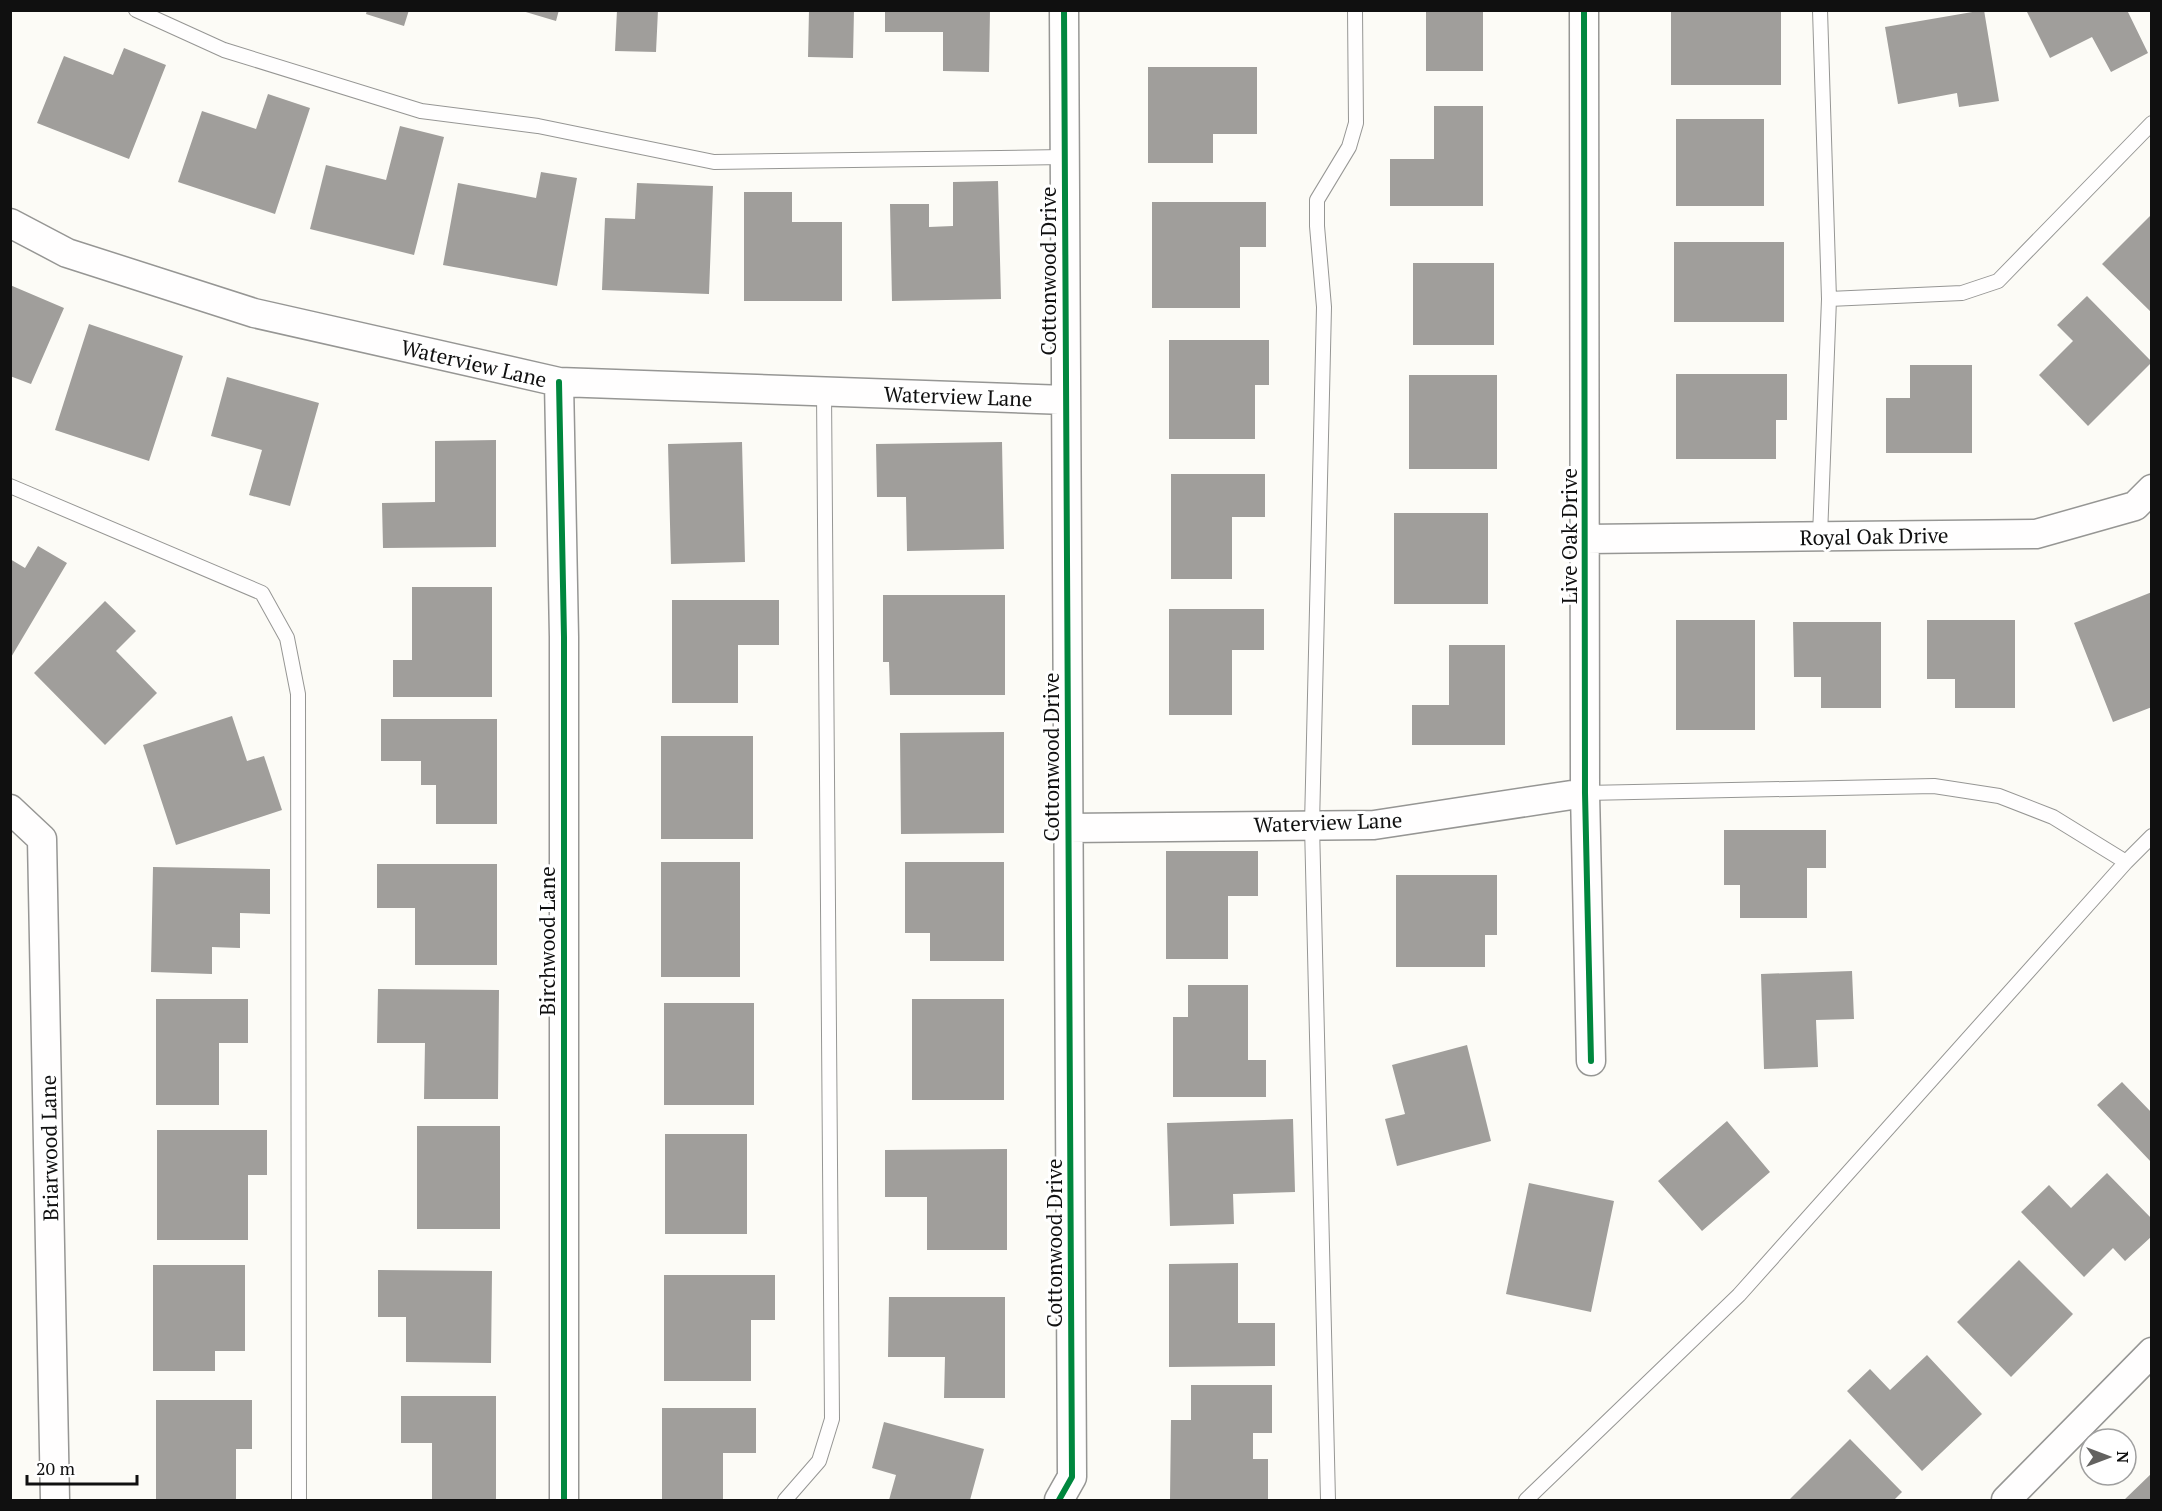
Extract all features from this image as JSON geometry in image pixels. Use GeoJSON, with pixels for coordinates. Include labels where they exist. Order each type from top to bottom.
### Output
{"type":"FeatureCollection","features":[{"type":"Feature","properties":{"kind":"street","name":"Cottonwood Drive"},"geometry":{"type":"LineString","coordinates":[[1059,1500],[1072,1477],[1064,10]]}},
{"type":"Feature","properties":{"kind":"street","name":"Live Oak Drive"},"geometry":{"type":"LineString","coordinates":[[1584,10],[1585,793],[1591,1061]]}},
{"type":"Feature","properties":{"kind":"street","name":"Waterview Lane"},"geometry":{"type":"LineString","coordinates":[[10,223],[67,253],[254,313],[559,382],[1066,400]]}},
{"type":"Feature","properties":{"kind":"street","name":"Birchwood Lane"},"geometry":{"type":"LineString","coordinates":[[559,382],[564,637],[564,1500]]}},
{"type":"Feature","properties":{"kind":"street","name":"Royal Oak Drive"},"geometry":{"type":"LineString","coordinates":[[1586,539],[2036,534],[2135,506],[2151,489]]}},
{"type":"Feature","properties":{"kind":"street","name":"Waterview Lane"},"geometry":{"type":"LineString","coordinates":[[1068,828],[1374,825],[1585,793]]}},
{"type":"Feature","properties":{"kind":"street","name":"Briarwood Lane"},"geometry":{"type":"LineString","coordinates":[[10,809],[42,838],[55,1500]]}},
{"type":"Feature","properties":{"kind":"street"},"geometry":{"type":"LineString","coordinates":[[2006,1500],[2151,1352]]}},
{"type":"Feature","properties":{"kind":"lane"},"geometry":{"type":"LineString","coordinates":[[136,10],[224,50],[421,111],[537,126],[714,162],[1064,157]]}},
{"type":"Feature","properties":{"kind":"lane"},"geometry":{"type":"LineString","coordinates":[[1328,1500],[1312,825],[1324,307],[1317,200],[1349,147],[1356,123],[1355,10]]}},
{"type":"Feature","properties":{"kind":"lane"},"geometry":{"type":"LineString","coordinates":[[1820,10],[1829,299],[1820,536]]}},
{"type":"Feature","properties":{"kind":"lane"},"geometry":{"type":"LineString","coordinates":[[1829,299],[1962,293],[1998,280],[2151,123]]}},
{"type":"Feature","properties":{"kind":"lane"},"geometry":{"type":"LineString","coordinates":[[784,1500],[819,1461],[832,1419],[824,392]]}},
{"type":"Feature","properties":{"kind":"lane"},"geometry":{"type":"LineString","coordinates":[[10,486],[262,593],[287,638],[297,694],[299,1500]]}},
{"type":"Feature","properties":{"kind":"lane"},"geometry":{"type":"LineString","coordinates":[[1585,793],[1934,786],[1999,796],[2053,817],[2126,862]]}},
{"type":"Feature","properties":{"kind":"lane"},"geometry":{"type":"LineString","coordinates":[[1526,1500],[1739,1295],[2151,836]]}},
{"type":"Feature","properties":{"kind":"building"},"geometry":{"type":"Polygon","coordinates":[[[367,10],[409,10],[404,26],[366,14],[367,10]]]}},
{"type":"Feature","properties":{"kind":"building"},"geometry":{"type":"Polygon","coordinates":[[[519,10],[559,10],[556,21],[519,10]]]}},
{"type":"Feature","properties":{"kind":"building"},"geometry":{"type":"Polygon","coordinates":[[[617,10],[658,10],[656,52],[615,51],[617,10]]]}},
{"type":"Feature","properties":{"kind":"building"},"geometry":{"type":"Polygon","coordinates":[[[809,10],[854,10],[853,58],[808,57],[809,10]]]}},
{"type":"Feature","properties":{"kind":"building"},"geometry":{"type":"Polygon","coordinates":[[[885,10],[990,10],[989,72],[943,71],[943,32],[885,32],[885,10]]]}},
{"type":"Feature","properties":{"kind":"building"},"geometry":{"type":"Polygon","coordinates":[[[1426,10],[1483,10],[1483,71],[1426,71],[1426,10]]]}},
{"type":"Feature","properties":{"kind":"building"},"geometry":{"type":"Polygon","coordinates":[[[1671,10],[1781,10],[1781,85],[1671,85],[1671,10]]]}},
{"type":"Feature","properties":{"kind":"building"},"geometry":{"type":"Polygon","coordinates":[[[1984,10],[1999,101],[1959,107],[1957,93],[1898,104],[1885,27],[1984,10]]]}},
{"type":"Feature","properties":{"kind":"building"},"geometry":{"type":"Polygon","coordinates":[[[2026,10],[2127,10],[2148,53],[2111,72],[2092,37],[2050,58],[2026,10]]]}},
{"type":"Feature","properties":{"kind":"building"},"geometry":{"type":"Polygon","coordinates":[[[124,48],[166,65],[129,159],[37,123],[64,56],[113,75],[124,48]]]}},
{"type":"Feature","properties":{"kind":"building"},"geometry":{"type":"Polygon","coordinates":[[[1148,67],[1257,67],[1257,134],[1213,134],[1213,163],[1148,163],[1148,67]]]}},
{"type":"Feature","properties":{"kind":"building"},"geometry":{"type":"Polygon","coordinates":[[[268,94],[310,108],[275,214],[178,182],[202,111],[256,129],[268,94]]]}},
{"type":"Feature","properties":{"kind":"building"},"geometry":{"type":"Polygon","coordinates":[[[1434,106],[1483,106],[1483,206],[1390,206],[1390,159],[1434,159],[1434,106]]]}},
{"type":"Feature","properties":{"kind":"building"},"geometry":{"type":"Polygon","coordinates":[[[1676,119],[1764,119],[1764,206],[1676,206],[1676,119]]]}},
{"type":"Feature","properties":{"kind":"building"},"geometry":{"type":"Polygon","coordinates":[[[400,126],[444,137],[414,255],[310,229],[326,165],[386,180],[400,126]]]}},
{"type":"Feature","properties":{"kind":"building"},"geometry":{"type":"Polygon","coordinates":[[[541,172],[577,178],[557,286],[443,265],[458,183],[536,198],[541,172]]]}},
{"type":"Feature","properties":{"kind":"building"},"geometry":{"type":"Polygon","coordinates":[[[998,181],[1001,299],[892,301],[890,204],[929,204],[929,227],[953,226],[953,182],[998,181]]]}},
{"type":"Feature","properties":{"kind":"building"},"geometry":{"type":"Polygon","coordinates":[[[637,183],[713,186],[709,294],[602,290],[605,218],[635,219],[637,183]]]}},
{"type":"Feature","properties":{"kind":"building"},"geometry":{"type":"Polygon","coordinates":[[[744,192],[792,192],[792,222],[842,222],[842,301],[744,301],[744,192]]]}},
{"type":"Feature","properties":{"kind":"building"},"geometry":{"type":"Polygon","coordinates":[[[1152,202],[1266,202],[1266,247],[1240,247],[1240,308],[1152,308],[1152,202]]]}},
{"type":"Feature","properties":{"kind":"building"},"geometry":{"type":"Polygon","coordinates":[[[2152,214],[2152,313],[2102,264],[2152,214]]]}},
{"type":"Feature","properties":{"kind":"building"},"geometry":{"type":"Polygon","coordinates":[[[1674,242],[1784,242],[1784,322],[1674,322],[1674,242]]]}},
{"type":"Feature","properties":{"kind":"building"},"geometry":{"type":"Polygon","coordinates":[[[1413,263],[1494,263],[1494,345],[1413,345],[1413,263]]]}},
{"type":"Feature","properties":{"kind":"building"},"geometry":{"type":"Polygon","coordinates":[[[10,285],[64,308],[31,384],[10,376],[10,285]]]}},
{"type":"Feature","properties":{"kind":"building"},"geometry":{"type":"Polygon","coordinates":[[[2087,296],[2152,362],[2088,426],[2039,375],[2073,341],[2057,325],[2087,296]]]}},
{"type":"Feature","properties":{"kind":"building"},"geometry":{"type":"Polygon","coordinates":[[[89,324],[183,356],[149,461],[55,430],[89,324]]]}},
{"type":"Feature","properties":{"kind":"building"},"geometry":{"type":"Polygon","coordinates":[[[1169,340],[1269,340],[1269,385],[1255,385],[1255,439],[1169,439],[1169,340]]]}},
{"type":"Feature","properties":{"kind":"building"},"geometry":{"type":"Polygon","coordinates":[[[1910,365],[1972,365],[1972,453],[1886,453],[1886,398],[1910,398],[1910,365]]]}},
{"type":"Feature","properties":{"kind":"building"},"geometry":{"type":"Polygon","coordinates":[[[1676,374],[1787,374],[1787,420],[1776,420],[1776,459],[1676,459],[1676,374]]]}},
{"type":"Feature","properties":{"kind":"building"},"geometry":{"type":"Polygon","coordinates":[[[1409,375],[1497,375],[1497,469],[1409,469],[1409,375]]]}},
{"type":"Feature","properties":{"kind":"building"},"geometry":{"type":"Polygon","coordinates":[[[227,377],[319,403],[290,506],[249,495],[262,450],[211,436],[227,377]]]}},
{"type":"Feature","properties":{"kind":"building"},"geometry":{"type":"Polygon","coordinates":[[[496,440],[496,547],[383,548],[382,503],[435,502],[435,441],[496,440]]]}},
{"type":"Feature","properties":{"kind":"building"},"geometry":{"type":"Polygon","coordinates":[[[742,442],[745,562],[671,564],[668,444],[742,442]]]}},
{"type":"Feature","properties":{"kind":"building"},"geometry":{"type":"Polygon","coordinates":[[[1002,442],[1004,549],[907,551],[906,497],[877,497],[876,444],[1002,442]]]}},
{"type":"Feature","properties":{"kind":"building"},"geometry":{"type":"Polygon","coordinates":[[[1171,474],[1265,474],[1265,517],[1232,517],[1232,579],[1171,579],[1171,474]]]}},
{"type":"Feature","properties":{"kind":"building"},"geometry":{"type":"Polygon","coordinates":[[[1394,513],[1488,513],[1488,604],[1394,604],[1394,513]]]}},
{"type":"Feature","properties":{"kind":"building"},"geometry":{"type":"Polygon","coordinates":[[[38,546],[67,563],[10,659],[10,559],[25,568],[38,546]]]}},
{"type":"Feature","properties":{"kind":"building"},"geometry":{"type":"Polygon","coordinates":[[[412,587],[492,587],[492,697],[393,697],[393,660],[412,660],[412,587]]]}},
{"type":"Feature","properties":{"kind":"building"},"geometry":{"type":"Polygon","coordinates":[[[2152,592],[2152,707],[2113,722],[2074,623],[2152,592]]]}},
{"type":"Feature","properties":{"kind":"building"},"geometry":{"type":"Polygon","coordinates":[[[883,595],[1005,595],[1005,695],[890,695],[889,662],[883,662],[883,595]]]}},
{"type":"Feature","properties":{"kind":"building"},"geometry":{"type":"Polygon","coordinates":[[[672,600],[779,600],[779,645],[738,645],[738,703],[672,703],[672,600]]]}},
{"type":"Feature","properties":{"kind":"building"},"geometry":{"type":"Polygon","coordinates":[[[105,601],[136,631],[116,651],[157,693],[105,745],[34,673],[105,601]]]}},
{"type":"Feature","properties":{"kind":"building"},"geometry":{"type":"Polygon","coordinates":[[[1169,609],[1264,609],[1264,650],[1232,650],[1232,715],[1169,715],[1169,609]]]}},
{"type":"Feature","properties":{"kind":"building"},"geometry":{"type":"Polygon","coordinates":[[[1676,620],[1755,620],[1755,730],[1676,730],[1676,620]]]}},
{"type":"Feature","properties":{"kind":"building"},"geometry":{"type":"Polygon","coordinates":[[[1927,620],[2015,620],[2015,708],[1955,708],[1955,679],[1927,679],[1927,620]]]}},
{"type":"Feature","properties":{"kind":"building"},"geometry":{"type":"Polygon","coordinates":[[[1793,622],[1881,622],[1881,708],[1821,708],[1821,677],[1794,677],[1793,622]]]}},
{"type":"Feature","properties":{"kind":"building"},"geometry":{"type":"Polygon","coordinates":[[[1449,645],[1505,645],[1505,745],[1412,745],[1412,705],[1449,705],[1449,645]]]}},
{"type":"Feature","properties":{"kind":"building"},"geometry":{"type":"Polygon","coordinates":[[[232,716],[247,761],[264,756],[282,810],[176,845],[143,745],[232,716]]]}},
{"type":"Feature","properties":{"kind":"building"},"geometry":{"type":"Polygon","coordinates":[[[381,719],[497,719],[497,824],[436,824],[436,785],[421,785],[421,761],[381,761],[381,719]]]}},
{"type":"Feature","properties":{"kind":"building"},"geometry":{"type":"Polygon","coordinates":[[[1004,732],[1004,833],[901,834],[900,733],[1004,732]]]}},
{"type":"Feature","properties":{"kind":"building"},"geometry":{"type":"Polygon","coordinates":[[[661,736],[753,736],[753,839],[661,839],[661,736]]]}},
{"type":"Feature","properties":{"kind":"building"},"geometry":{"type":"Polygon","coordinates":[[[1724,830],[1826,830],[1826,868],[1807,868],[1807,918],[1740,918],[1740,885],[1724,885],[1724,830]]]}},
{"type":"Feature","properties":{"kind":"building"},"geometry":{"type":"Polygon","coordinates":[[[1166,851],[1258,851],[1258,896],[1228,896],[1228,959],[1166,959],[1166,851]]]}},
{"type":"Feature","properties":{"kind":"building"},"geometry":{"type":"Polygon","coordinates":[[[661,862],[740,862],[740,977],[661,977],[661,862]]]}},
{"type":"Feature","properties":{"kind":"building"},"geometry":{"type":"Polygon","coordinates":[[[905,862],[1004,862],[1004,961],[930,961],[930,933],[905,933],[905,862]]]}},
{"type":"Feature","properties":{"kind":"building"},"geometry":{"type":"Polygon","coordinates":[[[377,864],[497,864],[497,965],[415,965],[415,908],[377,908],[377,864]]]}},
{"type":"Feature","properties":{"kind":"building"},"geometry":{"type":"Polygon","coordinates":[[[153,867],[270,869],[270,914],[240,913],[240,948],[212,947],[212,974],[151,972],[153,867]]]}},
{"type":"Feature","properties":{"kind":"building"},"geometry":{"type":"Polygon","coordinates":[[[1396,875],[1497,875],[1497,935],[1485,935],[1485,967],[1396,967],[1396,875]]]}},
{"type":"Feature","properties":{"kind":"building"},"geometry":{"type":"Polygon","coordinates":[[[1852,971],[1854,1019],[1816,1020],[1818,1067],[1764,1069],[1761,974],[1852,971]]]}},
{"type":"Feature","properties":{"kind":"building"},"geometry":{"type":"Polygon","coordinates":[[[1188,985],[1248,985],[1248,1060],[1266,1060],[1266,1097],[1173,1097],[1173,1017],[1188,1017],[1188,985]]]}},
{"type":"Feature","properties":{"kind":"building"},"geometry":{"type":"Polygon","coordinates":[[[378,989],[499,990],[498,1099],[424,1099],[425,1043],[377,1043],[378,989]]]}},
{"type":"Feature","properties":{"kind":"building"},"geometry":{"type":"Polygon","coordinates":[[[156,999],[248,999],[248,1043],[219,1043],[219,1105],[156,1105],[156,999]]]}},
{"type":"Feature","properties":{"kind":"building"},"geometry":{"type":"Polygon","coordinates":[[[912,999],[1004,999],[1004,1100],[912,1100],[912,999]]]}},
{"type":"Feature","properties":{"kind":"building"},"geometry":{"type":"Polygon","coordinates":[[[664,1003],[754,1003],[754,1105],[664,1105],[664,1003]]]}},
{"type":"Feature","properties":{"kind":"building"},"geometry":{"type":"Polygon","coordinates":[[[1467,1045],[1491,1141],[1397,1166],[1385,1119],[1405,1114],[1392,1065],[1467,1045]]]}},
{"type":"Feature","properties":{"kind":"building"},"geometry":{"type":"Polygon","coordinates":[[[2122,1082],[2152,1113],[2152,1163],[2097,1105],[2122,1082]]]}},
{"type":"Feature","properties":{"kind":"building"},"geometry":{"type":"Polygon","coordinates":[[[1293,1119],[1295,1192],[1233,1194],[1234,1224],[1170,1226],[1167,1123],[1293,1119]]]}},
{"type":"Feature","properties":{"kind":"building"},"geometry":{"type":"Polygon","coordinates":[[[1727,1121],[1770,1172],[1702,1231],[1658,1181],[1727,1121]]]}},
{"type":"Feature","properties":{"kind":"building"},"geometry":{"type":"Polygon","coordinates":[[[417,1126],[500,1126],[500,1229],[417,1229],[417,1126]]]}},
{"type":"Feature","properties":{"kind":"building"},"geometry":{"type":"Polygon","coordinates":[[[157,1130],[267,1130],[267,1175],[248,1175],[248,1240],[157,1240],[157,1130]]]}},
{"type":"Feature","properties":{"kind":"building"},"geometry":{"type":"Polygon","coordinates":[[[665,1134],[747,1134],[747,1234],[665,1234],[665,1134]]]}},
{"type":"Feature","properties":{"kind":"building"},"geometry":{"type":"Polygon","coordinates":[[[1007,1149],[1007,1250],[927,1250],[927,1197],[885,1197],[885,1150],[1007,1149]]]}},
{"type":"Feature","properties":{"kind":"building"},"geometry":{"type":"Polygon","coordinates":[[[2107,1173],[2152,1219],[2152,1236],[2125,1261],[2113,1248],[2084,1277],[2021,1212],[2049,1185],[2071,1208],[2107,1173]]]}},
{"type":"Feature","properties":{"kind":"building"},"geometry":{"type":"Polygon","coordinates":[[[1529,1183],[1614,1201],[1591,1312],[1506,1294],[1529,1183]]]}},
{"type":"Feature","properties":{"kind":"building"},"geometry":{"type":"Polygon","coordinates":[[[2019,1260],[2073,1314],[2011,1377],[1957,1322],[2019,1260]]]}},
{"type":"Feature","properties":{"kind":"building"},"geometry":{"type":"Polygon","coordinates":[[[1238,1263],[1238,1323],[1275,1323],[1275,1366],[1169,1367],[1169,1264],[1238,1263]]]}},
{"type":"Feature","properties":{"kind":"building"},"geometry":{"type":"Polygon","coordinates":[[[153,1265],[245,1265],[245,1351],[215,1351],[215,1371],[153,1371],[153,1265]]]}},
{"type":"Feature","properties":{"kind":"building"},"geometry":{"type":"Polygon","coordinates":[[[378,1270],[492,1271],[491,1363],[406,1362],[406,1317],[378,1317],[378,1270]]]}},
{"type":"Feature","properties":{"kind":"building"},"geometry":{"type":"Polygon","coordinates":[[[664,1275],[775,1275],[775,1320],[751,1320],[751,1381],[664,1381],[664,1275]]]}},
{"type":"Feature","properties":{"kind":"building"},"geometry":{"type":"Polygon","coordinates":[[[889,1297],[1005,1297],[1005,1398],[944,1398],[945,1357],[888,1357],[889,1297]]]}},
{"type":"Feature","properties":{"kind":"building"},"geometry":{"type":"Polygon","coordinates":[[[1927,1355],[1982,1414],[1922,1471],[1847,1391],[1870,1369],[1890,1390],[1927,1355]]]}},
{"type":"Feature","properties":{"kind":"building"},"geometry":{"type":"Polygon","coordinates":[[[1191,1385],[1272,1385],[1272,1433],[1253,1433],[1253,1459],[1268,1459],[1268,1500],[1170,1499],[1171,1420],[1191,1420],[1191,1385]]]}},
{"type":"Feature","properties":{"kind":"building"},"geometry":{"type":"Polygon","coordinates":[[[401,1396],[496,1396],[496,1500],[432,1500],[432,1443],[401,1443],[401,1396]]]}},
{"type":"Feature","properties":{"kind":"building"},"geometry":{"type":"Polygon","coordinates":[[[156,1400],[252,1400],[252,1449],[236,1449],[236,1500],[156,1500],[156,1400]]]}},
{"type":"Feature","properties":{"kind":"building"},"geometry":{"type":"Polygon","coordinates":[[[662,1408],[756,1408],[756,1453],[723,1453],[723,1500],[662,1500],[662,1408]]]}},
{"type":"Feature","properties":{"kind":"building"},"geometry":{"type":"Polygon","coordinates":[[[884,1422],[984,1449],[970,1500],[889,1500],[896,1475],[872,1468],[884,1422]]]}},
{"type":"Feature","properties":{"kind":"building"},"geometry":{"type":"Polygon","coordinates":[[[1850,1439],[1902,1492],[1894,1500],[1789,1500],[1850,1439]]]}},
{"type":"Feature","properties":{"kind":"building"},"geometry":{"type":"Polygon","coordinates":[[[2152,1473],[2152,1500],[2124,1500],[2138,1487],[2152,1473]]]}},
{"type":"Feature","properties":{"kind":"cycle path"},"geometry":{"type":"LineString","coordinates":[[1059,1500],[1072,1477],[1064,10]]}},
{"type":"Feature","properties":{"kind":"cycle path"},"geometry":{"type":"LineString","coordinates":[[1584,10],[1585,793],[1591,1061]]}},
{"type":"Feature","properties":{"kind":"cycle path"},"geometry":{"type":"LineString","coordinates":[[559,382],[564,637],[564,1500]]}}]}
